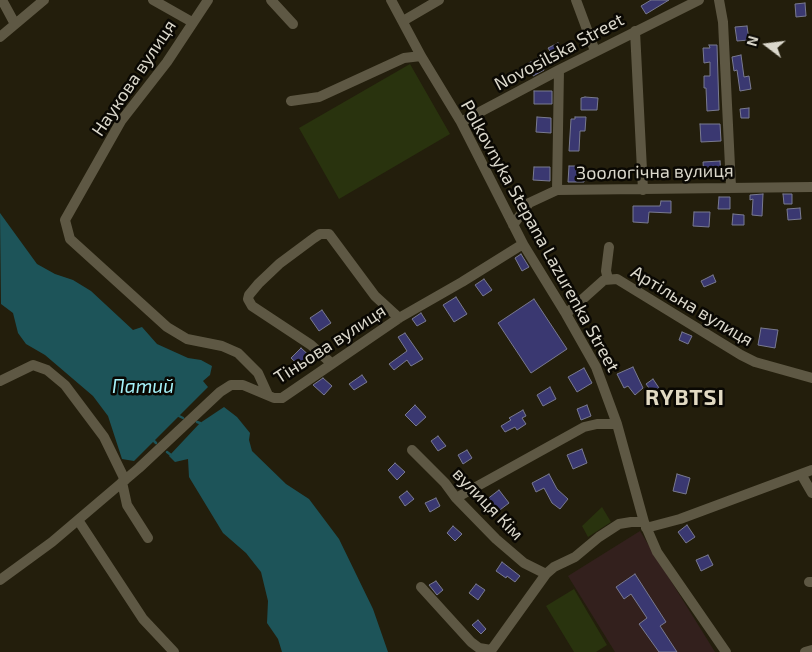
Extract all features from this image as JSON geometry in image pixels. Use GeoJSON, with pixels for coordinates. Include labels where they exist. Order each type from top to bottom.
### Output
{"type":"FeatureCollection","features":[{"type":"Feature","properties":{"kind":"street"},"geometry":{"type":"LineString","coordinates":[[2,0],[15,24]]}},
{"type":"Feature","properties":{"kind":"street"},"geometry":{"type":"LineString","coordinates":[[0,37],[44,0]]}},
{"type":"Feature","properties":{"kind":"street"},"geometry":{"type":"LineString","coordinates":[[153,0],[192,22]]}},
{"type":"Feature","properties":{"kind":"street","name":"Наукова вулиця"},"geometry":{"type":"LineString","coordinates":[[208,0],[167,62],[121,121],[65,220],[70,239],[166,327],[187,339],[222,346],[238,353],[258,373],[268,395]]}},
{"type":"Feature","properties":{"kind":"street"},"geometry":{"type":"LineString","coordinates":[[270,0],[292,24]]}},
{"type":"Feature","properties":{"kind":"street","name":"Polkovnyka Stepana Lazurenka Street"},"geometry":{"type":"LineString","coordinates":[[391,0],[421,56],[461,122],[523,244],[596,367],[617,424],[645,525],[657,552],[726,652]]}},
{"type":"Feature","properties":{"kind":"street"},"geometry":{"type":"LineString","coordinates":[[403,21],[439,0]]}},
{"type":"Feature","properties":{"kind":"street"},"geometry":{"type":"LineString","coordinates":[[576,0],[595,51]]}},
{"type":"Feature","properties":{"kind":"street","name":"Novosilska Street"},"geometry":{"type":"LineString","coordinates":[[461,122],[595,51],[699,0]]}},
{"type":"Feature","properties":{"kind":"street"},"geometry":{"type":"LineString","coordinates":[[719,0],[724,22],[731,187]]}},
{"type":"Feature","properties":{"kind":"street"},"geometry":{"type":"LineString","coordinates":[[635,31],[643,190]]}},
{"type":"Feature","properties":{"kind":"street"},"geometry":{"type":"LineString","coordinates":[[291,101],[319,97],[404,58],[421,56]]}},
{"type":"Feature","properties":{"kind":"street"},"geometry":{"type":"LineString","coordinates":[[557,190],[559,70]]}},
{"type":"Feature","properties":{"kind":"street","name":"Зоологічна вулиця"},"geometry":{"type":"LineString","coordinates":[[513,225],[529,204],[557,190],[812,187]]}},
{"type":"Feature","properties":{"kind":"street"},"geometry":{"type":"LineString","coordinates":[[331,363],[311,345],[252,306],[248,299],[259,282],[279,264],[320,234],[329,234],[375,296],[399,318]]}},
{"type":"Feature","properties":{"kind":"street","name":"Тіньова вулиця"},"geometry":{"type":"LineString","coordinates":[[0,580],[52,542],[124,481],[220,392],[231,385],[244,385],[274,398],[282,398],[399,318],[523,244]]}},
{"type":"Feature","properties":{"kind":"street"},"geometry":{"type":"LineString","coordinates":[[608,279],[606,271],[609,247]]}},
{"type":"Feature","properties":{"kind":"street","name":"Артільна вулиця"},"geometry":{"type":"LineString","coordinates":[[566,314],[596,287],[608,279],[617,279],[755,362],[812,378]]}},
{"type":"Feature","properties":{"kind":"street"},"geometry":{"type":"LineString","coordinates":[[0,382],[33,365],[47,370],[65,385],[104,437],[124,481],[126,505],[148,538]]}},
{"type":"Feature","properties":{"kind":"street"},"geometry":{"type":"LineString","coordinates":[[456,498],[584,427],[597,424],[617,424]]}},
{"type":"Feature","properties":{"kind":"street","name":"вулиця Кім"},"geometry":{"type":"LineString","coordinates":[[412,450],[496,539],[524,563],[546,574]]}},
{"type":"Feature","properties":{"kind":"street"},"geometry":{"type":"LineString","coordinates":[[421,587],[471,642],[479,648],[491,651],[546,574],[554,567],[575,556],[619,524],[631,522],[645,525],[680,519],[812,470]]}},
{"type":"Feature","properties":{"kind":"street"},"geometry":{"type":"LineString","coordinates":[[801,474],[812,492]]}},
{"type":"Feature","properties":{"kind":"street"},"geometry":{"type":"LineString","coordinates":[[78,520],[143,619],[174,652]]}},
{"type":"Feature","properties":{"kind":"street"},"geometry":{"type":"LineString","coordinates":[[805,652],[812,650]]}},
{"type":"Feature","properties":{"kind":"shaded area"},"geometry":{"type":"Polygon","coordinates":[[[640,531],[715,652],[615,652],[568,576],[640,531]]]}},
{"type":"Feature","properties":{"kind":"green space"},"geometry":{"type":"Polygon","coordinates":[[[410,64],[450,134],[339,199],[299,128],[410,64]]]}},
{"type":"Feature","properties":{"kind":"green space"},"geometry":{"type":"Polygon","coordinates":[[[602,507],[611,522],[588,537],[582,526],[602,507]]]}},
{"type":"Feature","properties":{"kind":"green space"},"geometry":{"type":"Polygon","coordinates":[[[574,589],[607,645],[596,652],[574,652],[546,606],[574,589]]]}},
{"type":"Feature","properties":{"kind":"water","name":"Патий"},"geometry":{"type":"Polygon","coordinates":[[[0,213],[37,264],[55,274],[73,280],[91,291],[133,330],[142,327],[157,344],[212,366],[210,375],[203,381],[208,387],[134,461],[122,459],[108,416],[93,396],[45,355],[26,344],[18,333],[13,313],[1,304],[0,213]]]}},
{"type":"Feature","properties":{"kind":"water"},"geometry":{"type":"Polygon","coordinates":[[[224,407],[237,417],[250,433],[249,440],[252,451],[286,484],[309,499],[339,539],[373,609],[388,652],[282,652],[278,639],[267,623],[268,601],[261,572],[246,553],[223,533],[189,477],[188,459],[175,462],[169,456],[200,423],[224,407]]]}},
{"type":"Feature","properties":{"kind":"building"},"geometry":{"type":"Polygon","coordinates":[[[651,0],[669,0],[646,14],[641,6],[651,0]]]}},
{"type":"Feature","properties":{"kind":"building"},"geometry":{"type":"Polygon","coordinates":[[[805,3],[806,16],[796,17],[795,4],[805,3]]]}},
{"type":"Feature","properties":{"kind":"building"},"geometry":{"type":"Polygon","coordinates":[[[747,26],[749,40],[737,41],[735,27],[747,26]]]}},
{"type":"Feature","properties":{"kind":"building"},"geometry":{"type":"Polygon","coordinates":[[[558,43],[564,54],[555,59],[548,48],[558,43]]]}},
{"type":"Feature","properties":{"kind":"building"},"geometry":{"type":"Polygon","coordinates":[[[709,45],[717,45],[719,110],[707,111],[704,76],[710,76],[710,62],[704,63],[703,48],[710,48],[709,45]]]}},
{"type":"Feature","properties":{"kind":"building"},"geometry":{"type":"Polygon","coordinates":[[[741,55],[744,77],[749,76],[751,89],[740,91],[737,70],[734,71],[732,57],[741,55]]]}},
{"type":"Feature","properties":{"kind":"building"},"geometry":{"type":"Polygon","coordinates":[[[538,58],[544,70],[533,76],[527,64],[538,58]]]}},
{"type":"Feature","properties":{"kind":"building"},"geometry":{"type":"Polygon","coordinates":[[[534,91],[552,91],[552,104],[534,104],[534,91]]]}},
{"type":"Feature","properties":{"kind":"building"},"geometry":{"type":"Polygon","coordinates":[[[581,98],[598,98],[597,110],[581,110],[581,98]]]}},
{"type":"Feature","properties":{"kind":"building"},"geometry":{"type":"Polygon","coordinates":[[[749,108],[749,118],[741,118],[740,109],[749,108]]]}},
{"type":"Feature","properties":{"kind":"building"},"geometry":{"type":"Polygon","coordinates":[[[537,117],[551,118],[551,133],[536,132],[537,117]]]}},
{"type":"Feature","properties":{"kind":"building"},"geometry":{"type":"Polygon","coordinates":[[[575,117],[586,117],[585,131],[580,131],[579,151],[569,151],[571,119],[575,119],[575,117]]]}},
{"type":"Feature","properties":{"kind":"building"},"geometry":{"type":"Polygon","coordinates":[[[700,124],[720,124],[721,141],[701,142],[700,124]]]}},
{"type":"Feature","properties":{"kind":"building"},"geometry":{"type":"Polygon","coordinates":[[[720,161],[721,176],[704,177],[703,162],[720,161]]]}},
{"type":"Feature","properties":{"kind":"building"},"geometry":{"type":"Polygon","coordinates":[[[569,166],[584,166],[584,182],[568,182],[569,166]]]}},
{"type":"Feature","properties":{"kind":"building"},"geometry":{"type":"Polygon","coordinates":[[[534,167],[550,167],[550,181],[533,180],[534,167]]]}},
{"type":"Feature","properties":{"kind":"building"},"geometry":{"type":"Polygon","coordinates":[[[763,194],[762,216],[752,215],[753,199],[750,200],[750,195],[763,194]]]}},
{"type":"Feature","properties":{"kind":"building"},"geometry":{"type":"Polygon","coordinates":[[[783,194],[792,194],[792,204],[784,204],[783,194]]]}},
{"type":"Feature","properties":{"kind":"building"},"geometry":{"type":"Polygon","coordinates":[[[719,197],[730,197],[730,209],[718,209],[719,197]]]}},
{"type":"Feature","properties":{"kind":"building"},"geometry":{"type":"Polygon","coordinates":[[[661,201],[671,201],[671,213],[649,212],[648,223],[633,222],[633,206],[660,206],[661,201]]]}},
{"type":"Feature","properties":{"kind":"building"},"geometry":{"type":"Polygon","coordinates":[[[800,208],[801,219],[788,220],[787,209],[800,208]]]}},
{"type":"Feature","properties":{"kind":"building"},"geometry":{"type":"Polygon","coordinates":[[[694,212],[710,212],[709,227],[693,226],[694,212]]]}},
{"type":"Feature","properties":{"kind":"building"},"geometry":{"type":"Polygon","coordinates":[[[733,214],[744,215],[744,225],[732,225],[733,214]]]}},
{"type":"Feature","properties":{"kind":"building"},"geometry":{"type":"Polygon","coordinates":[[[521,254],[529,267],[522,271],[515,258],[521,254]]]}},
{"type":"Feature","properties":{"kind":"building"},"geometry":{"type":"Polygon","coordinates":[[[713,275],[716,282],[704,287],[701,281],[713,275]]]}},
{"type":"Feature","properties":{"kind":"building"},"geometry":{"type":"Polygon","coordinates":[[[484,279],[492,290],[483,296],[475,285],[484,279]]]}},
{"type":"Feature","properties":{"kind":"building"},"geometry":{"type":"Polygon","coordinates":[[[456,297],[467,314],[454,322],[443,305],[456,297]]]}},
{"type":"Feature","properties":{"kind":"building"},"geometry":{"type":"Polygon","coordinates":[[[534,299],[567,349],[531,373],[498,323],[534,299]]]}},
{"type":"Feature","properties":{"kind":"building"},"geometry":{"type":"Polygon","coordinates":[[[322,310],[331,323],[319,331],[310,318],[322,310]]]}},
{"type":"Feature","properties":{"kind":"building"},"geometry":{"type":"Polygon","coordinates":[[[421,313],[426,321],[417,326],[412,319],[421,313]]]}},
{"type":"Feature","properties":{"kind":"building"},"geometry":{"type":"Polygon","coordinates":[[[761,328],[778,330],[775,348],[758,345],[761,328]]]}},
{"type":"Feature","properties":{"kind":"building"},"geometry":{"type":"Polygon","coordinates":[[[682,332],[692,336],[688,344],[679,340],[682,332]]]}},
{"type":"Feature","properties":{"kind":"building"},"geometry":{"type":"Polygon","coordinates":[[[405,333],[423,359],[411,366],[407,360],[394,370],[389,364],[407,351],[398,337],[405,333]]]}},
{"type":"Feature","properties":{"kind":"building"},"geometry":{"type":"Polygon","coordinates":[[[301,348],[313,359],[304,370],[291,358],[301,348]]]}},
{"type":"Feature","properties":{"kind":"building"},"geometry":{"type":"Polygon","coordinates":[[[633,367],[643,388],[635,395],[628,386],[624,388],[617,374],[633,367]]]}},
{"type":"Feature","properties":{"kind":"building"},"geometry":{"type":"Polygon","coordinates":[[[584,368],[592,383],[577,392],[568,377],[584,368]]]}},
{"type":"Feature","properties":{"kind":"building"},"geometry":{"type":"Polygon","coordinates":[[[362,375],[367,382],[354,390],[349,384],[362,375]]]}},
{"type":"Feature","properties":{"kind":"building"},"geometry":{"type":"Polygon","coordinates":[[[323,378],[332,386],[324,395],[313,385],[323,378]]]}},
{"type":"Feature","properties":{"kind":"building"},"geometry":{"type":"Polygon","coordinates":[[[653,379],[659,388],[652,392],[646,384],[653,379]]]}},
{"type":"Feature","properties":{"kind":"building"},"geometry":{"type":"Polygon","coordinates":[[[550,387],[556,399],[543,406],[537,395],[550,387]]]}},
{"type":"Feature","properties":{"kind":"building"},"geometry":{"type":"Polygon","coordinates":[[[415,405],[426,417],[416,426],[405,415],[415,405]]]}},
{"type":"Feature","properties":{"kind":"building"},"geometry":{"type":"Polygon","coordinates":[[[587,405],[591,416],[581,420],[577,409],[587,405]]]}},
{"type":"Feature","properties":{"kind":"building"},"geometry":{"type":"Polygon","coordinates":[[[523,410],[526,416],[522,418],[526,424],[517,430],[515,427],[505,432],[501,426],[511,420],[509,418],[523,410]]]}},
{"type":"Feature","properties":{"kind":"building"},"geometry":{"type":"Polygon","coordinates":[[[438,436],[446,446],[438,451],[431,441],[438,436]]]}},
{"type":"Feature","properties":{"kind":"building"},"geometry":{"type":"Polygon","coordinates":[[[582,449],[587,463],[573,469],[567,455],[582,449]]]}},
{"type":"Feature","properties":{"kind":"building"},"geometry":{"type":"Polygon","coordinates":[[[467,450],[472,458],[463,464],[458,455],[467,450]]]}},
{"type":"Feature","properties":{"kind":"building"},"geometry":{"type":"Polygon","coordinates":[[[395,463],[405,472],[397,480],[388,470],[395,463]]]}},
{"type":"Feature","properties":{"kind":"building"},"geometry":{"type":"Polygon","coordinates":[[[549,474],[557,489],[568,499],[560,509],[552,503],[544,488],[536,492],[532,483],[549,474]]]}},
{"type":"Feature","properties":{"kind":"building"},"geometry":{"type":"Polygon","coordinates":[[[677,474],[690,478],[686,494],[673,491],[677,474]]]}},
{"type":"Feature","properties":{"kind":"building"},"geometry":{"type":"Polygon","coordinates":[[[499,490],[509,503],[496,513],[486,500],[499,490]]]}},
{"type":"Feature","properties":{"kind":"building"},"geometry":{"type":"Polygon","coordinates":[[[407,491],[414,499],[405,506],[399,497],[407,491]]]}},
{"type":"Feature","properties":{"kind":"building"},"geometry":{"type":"Polygon","coordinates":[[[436,498],[440,506],[430,512],[425,503],[436,498]]]}},
{"type":"Feature","properties":{"kind":"building"},"geometry":{"type":"Polygon","coordinates":[[[687,525],[695,537],[686,543],[678,532],[687,525]]]}},
{"type":"Feature","properties":{"kind":"building"},"geometry":{"type":"Polygon","coordinates":[[[453,526],[462,534],[455,541],[447,533],[453,526]]]}},
{"type":"Feature","properties":{"kind":"building"},"geometry":{"type":"Polygon","coordinates":[[[708,555],[713,565],[701,571],[696,560],[708,555]]]}},
{"type":"Feature","properties":{"kind":"building"},"geometry":{"type":"Polygon","coordinates":[[[502,562],[520,576],[515,582],[496,571],[502,562]]]}},
{"type":"Feature","properties":{"kind":"building"},"geometry":{"type":"Polygon","coordinates":[[[635,574],[666,622],[660,626],[677,652],[659,652],[639,624],[647,618],[631,594],[624,599],[616,587],[635,574]]]}},
{"type":"Feature","properties":{"kind":"building"},"geometry":{"type":"Polygon","coordinates":[[[436,581],[443,590],[437,595],[429,585],[436,581]]]}},
{"type":"Feature","properties":{"kind":"building"},"geometry":{"type":"Polygon","coordinates":[[[476,584],[485,590],[478,600],[469,593],[476,584]]]}},
{"type":"Feature","properties":{"kind":"building"},"geometry":{"type":"Polygon","coordinates":[[[478,620],[486,629],[481,634],[472,625],[478,620]]]}},
{"type":"Feature","properties":{"kind":"waterway"},"geometry":{"type":"LineString","coordinates":[[179,416],[183,418]]}},
{"type":"Feature","properties":{"kind":"waterway"},"geometry":{"type":"LineString","coordinates":[[167,452],[171,455]]}},
{"type":"Feature","properties":{"kind":"district","name":"RYBTSI"},"geometry":{"type":"Point","coordinates":[685,398]}}]}
